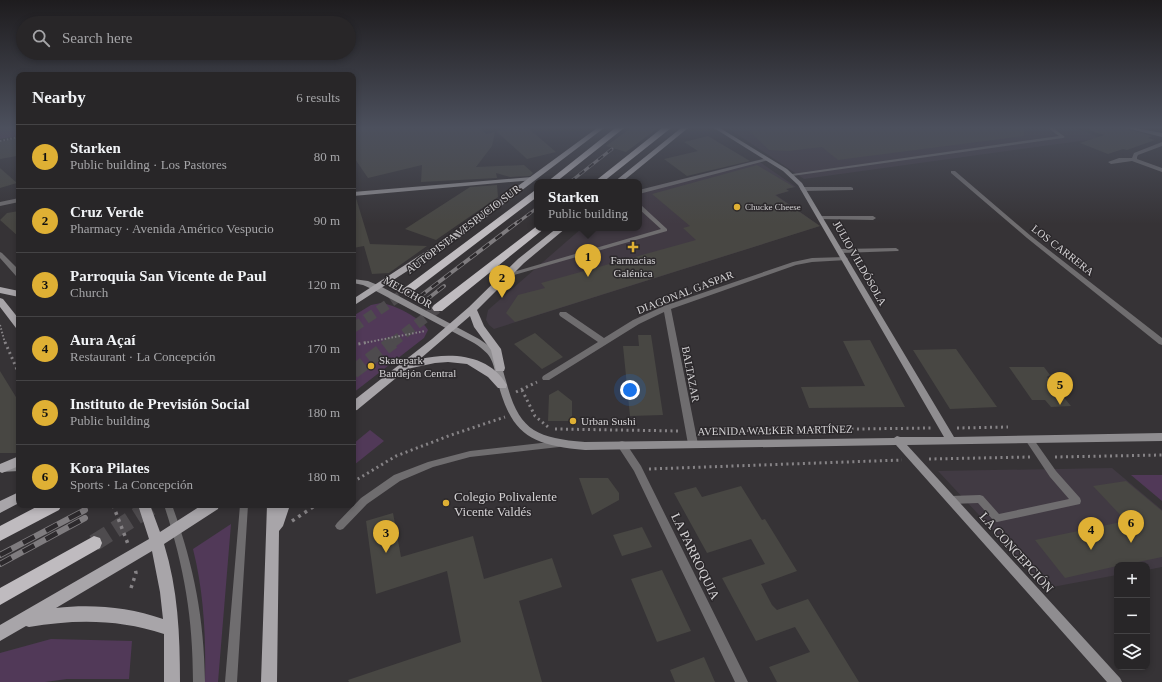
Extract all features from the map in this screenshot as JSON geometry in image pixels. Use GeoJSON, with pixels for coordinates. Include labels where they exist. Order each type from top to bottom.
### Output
{"type":"FeatureCollection","features":[{"type":"Feature","properties":{"kind":"highway"},"geometry":{"type":"LineString","coordinates":[[555,179],[579,160]]}},
{"type":"Feature","properties":{"kind":"highway"},"geometry":{"type":"LineString","coordinates":[[602,179],[626,160]]}},
{"type":"Feature","properties":{"kind":"highway","name":"AUTOPISTA VESPUCIO SUR"},"geometry":{"type":"LineString","coordinates":[[407,291],[534,195]]}},
{"type":"Feature","properties":{"kind":"highway"},"geometry":{"type":"LineString","coordinates":[[438,308],[536,231]]}},
{"type":"Feature","properties":{"kind":"highway"},"geometry":{"type":"LineString","coordinates":[[0,534],[48,508]]}},
{"type":"Feature","properties":{"kind":"highway"},"geometry":{"type":"LineString","coordinates":[[0,597],[94,543]]}},
{"type":"Feature","properties":{"kind":"main road"},"geometry":{"type":"LineString","coordinates":[[356,301],[457,235],[558,160]]}},
{"type":"Feature","properties":{"kind":"main road"},"geometry":{"type":"LineString","coordinates":[[622,179],[646,160]]}},
{"type":"Feature","properties":{"kind":"main road"},"geometry":{"type":"LineString","coordinates":[[356,405],[451,328],[504,276],[558,231]]}},
{"type":"Feature","properties":{"kind":"main road"},"geometry":{"type":"LineString","coordinates":[[0,290],[16,293]]}},
{"type":"Feature","properties":{"kind":"main road"},"geometry":{"type":"LineString","coordinates":[[1,304],[16,322]]}},
{"type":"Feature","properties":{"kind":"main road"},"geometry":{"type":"LineString","coordinates":[[472,309],[479,326],[496,349],[500,368]]}},
{"type":"Feature","properties":{"kind":"main road"},"geometry":{"type":"LineString","coordinates":[[404,367],[442,358],[464,358],[472,360],[487,370],[502,385]]}},
{"type":"Feature","properties":{"kind":"main road"},"geometry":{"type":"LineString","coordinates":[[1,468],[16,462]]}},
{"type":"Feature","properties":{"kind":"main road"},"geometry":{"type":"LineString","coordinates":[[0,507],[16,499]]}},
{"type":"Feature","properties":{"kind":"main road"},"geometry":{"type":"LineString","coordinates":[[145,508],[157,541],[167,587],[172,629],[172,682]]}},
{"type":"Feature","properties":{"kind":"main road"},"geometry":{"type":"LineString","coordinates":[[0,633],[157,541],[208,508]]}},
{"type":"Feature","properties":{"kind":"main road"},"geometry":{"type":"LineString","coordinates":[[269,682],[274,533],[273,508]]}},
{"type":"Feature","properties":{"kind":"main road"},"geometry":{"type":"LineString","coordinates":[[274,533],[283,508]]}},
{"type":"Feature","properties":{"kind":"main road"},"geometry":{"type":"LineString","coordinates":[[19,623],[60,615],[103,613],[140,618],[172,629]]}},
{"type":"Feature","properties":{"kind":"street","name":"JULIO VILDÓSOLA"},"geometry":{"type":"LineString","coordinates":[[768,160],[792,175],[803,189],[841,251],[950,440]]}},
{"type":"Feature","properties":{"kind":"street"},"geometry":{"type":"LineString","coordinates":[[1111,162],[1119,160]]}},
{"type":"Feature","properties":{"kind":"street"},"geometry":{"type":"LineString","coordinates":[[1139,160],[1162,170]]}},
{"type":"Feature","properties":{"kind":"street","name":"LOS CARRERA"},"geometry":{"type":"LineString","coordinates":[[953,172],[1029,237],[1162,342]]}},
{"type":"Feature","properties":{"kind":"street"},"geometry":{"type":"LineString","coordinates":[[356,194],[532,179]]}},
{"type":"Feature","properties":{"kind":"street"},"geometry":{"type":"LineString","coordinates":[[803,189],[851,189]]}},
{"type":"Feature","properties":{"kind":"street"},"geometry":{"type":"LineString","coordinates":[[0,204],[16,201]]}},
{"type":"Feature","properties":{"kind":"street"},"geometry":{"type":"LineString","coordinates":[[821,218],[873,218]]}},
{"type":"Feature","properties":{"kind":"street"},"geometry":{"type":"LineString","coordinates":[[841,251],[896,250]]}},
{"type":"Feature","properties":{"kind":"street"},"geometry":{"type":"LineString","coordinates":[[0,254],[16,271]]}},
{"type":"Feature","properties":{"kind":"street","name":"DIAGONAL GASPAR"},"geometry":{"type":"LineString","coordinates":[[546,378],[636,322],[667,308],[795,264],[812,260],[845,259]]}},
{"type":"Feature","properties":{"kind":"street","name":"MELCHOR"},"geometry":{"type":"LineString","coordinates":[[356,281],[366,283],[377,288],[451,328]]}},
{"type":"Feature","properties":{"kind":"street","name":"BALTAZAR"},"geometry":{"type":"LineString","coordinates":[[667,308],[693,444]]}},
{"type":"Feature","properties":{"kind":"street"},"geometry":{"type":"LineString","coordinates":[[563,314],[604,342]]}},
{"type":"Feature","properties":{"kind":"street","name":"AVENIDA WALKER MARTÍNEZ"},"geometry":{"type":"LineString","coordinates":[[451,328],[484,346],[495,358],[500,368],[502,385],[513,414],[527,432],[541,440],[560,444],[584,446],[1162,437]]}},
{"type":"Feature","properties":{"kind":"street","name":"LA CONCEPCIÓN"},"geometry":{"type":"LineString","coordinates":[[898,440],[1116,682]]}},
{"type":"Feature","properties":{"kind":"street","name":"LA PARROQUIA"},"geometry":{"type":"LineString","coordinates":[[622,445],[638,469],[742,682]]}},
{"type":"Feature","properties":{"kind":"street"},"geometry":{"type":"LineString","coordinates":[[1,468],[16,467]]}},
{"type":"Feature","properties":{"kind":"lane"},"geometry":{"type":"LineString","coordinates":[[642,191],[764,160]]}},
{"type":"Feature","properties":{"kind":"lane"},"geometry":{"type":"LineString","coordinates":[[792,175],[900,160]]}},
{"type":"Feature","properties":{"kind":"lane"},"geometry":{"type":"LineString","coordinates":[[504,276],[664,230],[642,209]]}},
{"type":"Feature","properties":{"kind":"lane"},"geometry":{"type":"LineString","coordinates":[[952,500],[980,499],[997,518],[1077,502],[1053,474],[1029,439]]}},
{"type":"Feature","properties":{"kind":"lane"},"geometry":{"type":"LineString","coordinates":[[340,526],[364,501],[396,478],[431,464],[470,454],[560,444]]}},
{"type":"Feature","properties":{"kind":"lane"},"geometry":{"type":"LineString","coordinates":[[169,508],[190,576],[196,614],[199,682]]}},
{"type":"Feature","properties":{"kind":"lane"},"geometry":{"type":"LineString","coordinates":[[231,682],[244,508]]}},
{"type":"Feature","properties":{"kind":"path"},"geometry":{"type":"LineString","coordinates":[[0,325],[16,367]]}},
{"type":"Feature","properties":{"kind":"path"},"geometry":{"type":"LineString","coordinates":[[356,344],[425,331]]}},
{"type":"Feature","properties":{"kind":"path"},"geometry":{"type":"LineString","coordinates":[[507,397],[546,378]]}},
{"type":"Feature","properties":{"kind":"path"},"geometry":{"type":"LineString","coordinates":[[522,390],[536,420],[541,424],[555,429],[690,431],[1014,427]]}},
{"type":"Feature","properties":{"kind":"path"},"geometry":{"type":"LineString","coordinates":[[356,480],[396,456],[513,414]]}},
{"type":"Feature","properties":{"kind":"path"},"geometry":{"type":"LineString","coordinates":[[638,469],[973,458],[1162,455]]}},
{"type":"Feature","properties":{"kind":"path"},"geometry":{"type":"LineString","coordinates":[[274,533],[312,508]]}},
{"type":"Feature","properties":{"kind":"shaded area"},"geometry":{"type":"Polygon","coordinates":[[[757,160],[796,187],[786,189],[789,191],[776,195],[820,226],[494,329],[489,325],[486,320],[488,310],[579,231],[642,231],[642,189],[757,160]]]}},
{"type":"Feature","properties":{"kind":"shaded area"},"geometry":{"type":"Polygon","coordinates":[[[775,160],[943,160],[804,179],[775,160]]]}},
{"type":"Feature","properties":{"kind":"shaded area","name":"Skatepark Bandejón Central"},"geometry":{"type":"Polygon","coordinates":[[[381,303],[393,306],[420,321],[428,330],[424,338],[356,391],[356,314],[371,305],[381,303]]]}},
{"type":"Feature","properties":{"kind":"shaded area"},"geometry":{"type":"Polygon","coordinates":[[[370,430],[384,441],[356,463],[356,442],[370,430]]]}},
{"type":"Feature","properties":{"kind":"shaded area"},"geometry":{"type":"Polygon","coordinates":[[[1112,468],[1162,510],[1162,567],[1150,569],[1150,562],[1114,562],[1114,576],[1047,588],[938,471],[1112,468]]]}},
{"type":"Feature","properties":{"kind":"shaded area"},"geometry":{"type":"Polygon","coordinates":[[[1131,475],[1162,475],[1162,501],[1131,475]]]}},
{"type":"Feature","properties":{"kind":"shaded area"},"geometry":{"type":"Polygon","coordinates":[[[231,524],[218,682],[205,682],[204,615],[200,582],[193,549],[231,524]]]}},
{"type":"Feature","properties":{"kind":"shaded area"},"geometry":{"type":"Polygon","coordinates":[[[51,639],[132,641],[129,679],[67,679],[45,682],[0,682],[0,653],[51,639]]]}},
{"type":"Feature","properties":{"kind":"building"},"geometry":{"type":"Polygon","coordinates":[[[356,160],[481,160],[476,167],[524,165],[533,173],[530,176],[510,177],[496,173],[497,178],[421,182],[422,165],[368,178],[356,160]]]}},
{"type":"Feature","properties":{"kind":"building"},"geometry":{"type":"Polygon","coordinates":[[[665,160],[750,161],[687,176],[665,160]]]}},
{"type":"Feature","properties":{"kind":"building"},"geometry":{"type":"Polygon","coordinates":[[[757,165],[794,187],[786,189],[789,191],[775,195],[820,226],[515,322],[506,313],[518,295],[545,288],[541,283],[696,240],[683,228],[690,226],[652,194],[757,165]]]}},
{"type":"Feature","properties":{"kind":"building"},"geometry":{"type":"Polygon","coordinates":[[[0,168],[16,183],[0,188],[0,168]]]}},
{"type":"Feature","properties":{"kind":"building"},"geometry":{"type":"Polygon","coordinates":[[[497,185],[498,197],[436,240],[405,229],[470,187],[497,185]]]}},
{"type":"Feature","properties":{"kind":"building"},"geometry":{"type":"Polygon","coordinates":[[[356,198],[370,244],[427,246],[389,273],[372,274],[364,246],[356,247],[356,198]]]}},
{"type":"Feature","properties":{"kind":"building"},"geometry":{"type":"Polygon","coordinates":[[[16,212],[16,234],[0,220],[7,213],[16,212]]]}},
{"type":"Feature","properties":{"kind":"building"},"geometry":{"type":"Polygon","coordinates":[[[535,333],[563,357],[542,369],[514,344],[535,333]]]}},
{"type":"Feature","properties":{"kind":"building"},"geometry":{"type":"Polygon","coordinates":[[[638,335],[651,335],[663,415],[630,416],[623,346],[639,346],[638,335]]]}},
{"type":"Feature","properties":{"kind":"building"},"geometry":{"type":"Polygon","coordinates":[[[870,340],[905,407],[809,408],[801,387],[865,386],[843,341],[870,340]]]}},
{"type":"Feature","properties":{"kind":"building"},"geometry":{"type":"Polygon","coordinates":[[[956,349],[997,407],[950,409],[913,350],[956,349]]]}},
{"type":"Feature","properties":{"kind":"building"},"geometry":{"type":"Polygon","coordinates":[[[1009,367],[1044,367],[1050,375],[1047,377],[1071,406],[1051,407],[1045,400],[1032,400],[1009,367]]]}},
{"type":"Feature","properties":{"kind":"building"},"geometry":{"type":"Polygon","coordinates":[[[0,371],[16,397],[16,453],[0,453],[0,371]]]}},
{"type":"Feature","properties":{"kind":"building"},"geometry":{"type":"Polygon","coordinates":[[[558,390],[572,401],[572,421],[548,421],[549,395],[558,390]]]}},
{"type":"Feature","properties":{"kind":"building"},"geometry":{"type":"Polygon","coordinates":[[[579,478],[608,478],[619,493],[619,500],[592,515],[579,478]]]}},
{"type":"Feature","properties":{"kind":"building"},"geometry":{"type":"Polygon","coordinates":[[[1126,481],[1162,511],[1162,557],[1138,562],[1114,562],[1114,567],[1065,578],[1035,540],[1126,521],[1093,486],[1126,481]]]}},
{"type":"Feature","properties":{"kind":"building"},"geometry":{"type":"Polygon","coordinates":[[[741,486],[762,520],[765,519],[797,571],[761,584],[772,605],[777,610],[808,599],[859,682],[777,682],[769,667],[810,652],[795,627],[756,641],[722,578],[765,564],[751,539],[707,553],[674,493],[696,487],[702,497],[741,486]]]}},
{"type":"Feature","properties":{"kind":"building"},"geometry":{"type":"Polygon","coordinates":[[[393,513],[401,557],[473,536],[484,579],[552,558],[562,587],[519,601],[542,682],[349,682],[348,680],[461,642],[447,571],[376,594],[366,521],[393,513]]]}},
{"type":"Feature","properties":{"kind":"building"},"geometry":{"type":"Polygon","coordinates":[[[642,527],[652,547],[622,556],[613,535],[642,527]]]}},
{"type":"Feature","properties":{"kind":"building"},"geometry":{"type":"Polygon","coordinates":[[[662,570],[691,631],[657,642],[631,579],[662,570]]]}},
{"type":"Feature","properties":{"kind":"building"},"geometry":{"type":"Polygon","coordinates":[[[704,657],[715,682],[675,682],[670,670],[704,657]]]}},
{"type":"Feature","properties":{"kind":"tunnel"},"geometry":{"type":"LineString","coordinates":[[356,326],[407,291]]}},
{"type":"Feature","properties":{"kind":"tunnel"},"geometry":{"type":"LineString","coordinates":[[392,343],[438,308]]}},
{"type":"Feature","properties":{"kind":"tunnel"},"geometry":{"type":"LineString","coordinates":[[356,370],[393,342]]}},
{"type":"Feature","properties":{"kind":"tunnel"},"geometry":{"type":"LineString","coordinates":[[94,543],[149,508]]}},
{"type":"Feature","properties":{"kind":"railway"},"geometry":{"type":"LineString","coordinates":[[574,179],[598,160]]}},
{"type":"Feature","properties":{"kind":"railway"},"geometry":{"type":"LineString","coordinates":[[517,223],[534,210]]}},
{"type":"Feature","properties":{"kind":"railway"},"geometry":{"type":"LineString","coordinates":[[419,297],[518,222]]}},
{"type":"Feature","properties":{"kind":"railway"},"geometry":{"type":"LineString","coordinates":[[425,301],[444,286]]}},
{"type":"Feature","properties":{"kind":"railway"},"geometry":{"type":"LineString","coordinates":[[0,555],[85,510]]}},
{"type":"Feature","properties":{"kind":"railway"},"geometry":{"type":"LineString","coordinates":[[0,564],[85,518]]}},
{"type":"Feature","properties":{"kind":"place","name":"Chucke Cheese"},"geometry":{"type":"Point","coordinates":[737,207]}},
{"type":"Feature","properties":{"kind":"place","name":"Farmacias Galénica"},"geometry":{"type":"Point","coordinates":[633,247]}},
{"type":"Feature","properties":{"kind":"place","name":"Starken"},"geometry":{"type":"Point","coordinates":[588,277]}},
{"type":"Feature","properties":{"kind":"place","name":"Cruz Verde"},"geometry":{"type":"Point","coordinates":[502,298]}},
{"type":"Feature","properties":{"kind":"place","name":"Skatepark Bandejón Central"},"geometry":{"type":"Point","coordinates":[371,366]}},
{"type":"Feature","properties":{"kind":"place","name":"Instituto de Previsión Social"},"geometry":{"type":"Point","coordinates":[1060,405]}},
{"type":"Feature","properties":{"kind":"place","name":"Urban Sushi"},"geometry":{"type":"Point","coordinates":[573,421]}},
{"type":"Feature","properties":{"kind":"place","name":"Colegio Polivalente Vicente Valdés"},"geometry":{"type":"Point","coordinates":[446,503]}},
{"type":"Feature","properties":{"kind":"place","name":"Kora Pilates"},"geometry":{"type":"Point","coordinates":[1131,543]}},
{"type":"Feature","properties":{"kind":"place","name":"Aura Açaí"},"geometry":{"type":"Point","coordinates":[1091,550]}},
{"type":"Feature","properties":{"kind":"place","name":"Parroquia San Vicente de Paul"},"geometry":{"type":"Point","coordinates":[386,553]}}]}
